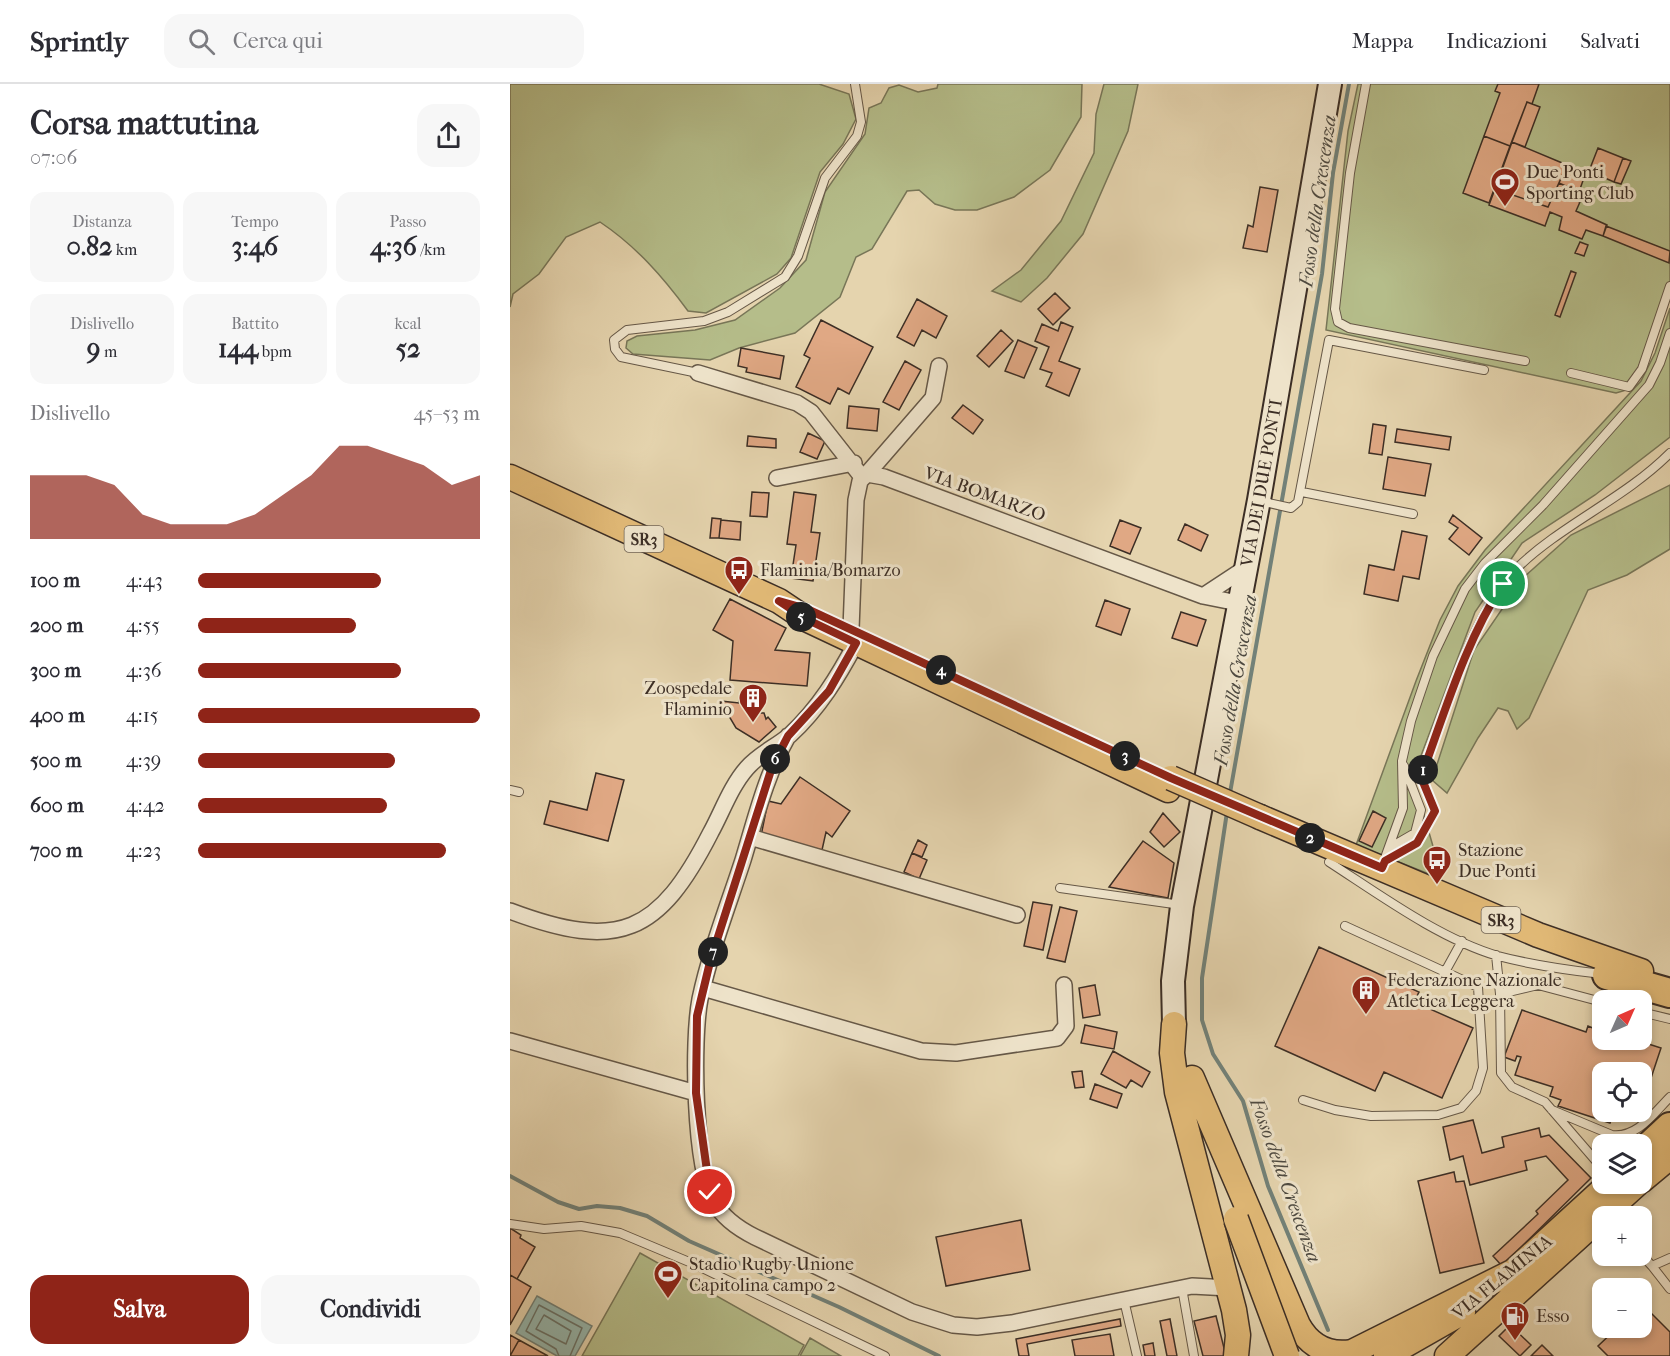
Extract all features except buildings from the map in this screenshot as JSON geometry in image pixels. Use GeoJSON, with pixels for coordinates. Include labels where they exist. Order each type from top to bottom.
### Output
{"type":"FeatureCollection","features":[{"type":"Feature","properties":{"kind":"highway","name":"SR3"},"geometry":{"type":"LineString","coordinates":[[1604,988],[1670,993]]}},
{"type":"Feature","properties":{"kind":"highway"},"geometry":{"type":"LineString","coordinates":[[1652,1144],[1670,1127]]}},
{"type":"Feature","properties":{"kind":"main road","name":"SR3"},"geometry":{"type":"LineString","coordinates":[[510,477],[779,601],[799,606],[853,636],[1258,823],[1329,862],[1485,931],[1604,988]]}},
{"type":"Feature","properties":{"kind":"main road","name":"SR3"},"geometry":{"type":"LineString","coordinates":[[1258,823],[1385,859],[1538,935],[1670,980]]}},
{"type":"Feature","properties":{"kind":"main road"},"geometry":{"type":"LineString","coordinates":[[1174,1024],[1236,1219],[1287,1356]]}},
{"type":"Feature","properties":{"kind":"main road"},"geometry":{"type":"LineString","coordinates":[[1174,1024],[1172,1053],[1177,1092],[1237,1323],[1236,1356]]}},
{"type":"Feature","properties":{"kind":"main road"},"geometry":{"type":"LineString","coordinates":[[1192,1078],[1298,1324],[1308,1339],[1318,1348],[1334,1354],[1352,1352],[1516,1270]]}},
{"type":"Feature","properties":{"kind":"main road"},"geometry":{"type":"LineString","coordinates":[[1652,1172],[1670,1157]]}},
{"type":"Feature","properties":{"kind":"main road","name":"VIA FLAMINIA"},"geometry":{"type":"LineString","coordinates":[[1386,1356],[1461,1314],[1516,1270],[1598,1194]]}},
{"type":"Feature","properties":{"kind":"main road","name":"VIA FLAMINIA"},"geometry":{"type":"LineString","coordinates":[[1614,1206],[1626,1194]]}},
{"type":"Feature","properties":{"kind":"main road","name":"VIA FLAMINIA"},"geometry":{"type":"LineString","coordinates":[[1451,1355],[1592,1226]]}},
{"type":"Feature","properties":{"kind":"main road"},"geometry":{"type":"LineString","coordinates":[[1229,1288],[1269,1304],[1298,1324]]}},
{"type":"Feature","properties":{"kind":"street","name":"VIA DEI DUE PONTI"},"geometry":{"type":"LineString","coordinates":[[1174,1024],[1173,981],[1182,906],[1244,569],[1264,502],[1330,84]]}},
{"type":"Feature","properties":{"kind":"street"},"geometry":{"type":"LineString","coordinates":[[510,911],[551,924],[585,931],[624,927],[648,918],[678,890],[747,769],[788,736],[829,691],[853,636],[856,500],[865,475],[933,398],[939,366]]}},
{"type":"Feature","properties":{"kind":"street"},"geometry":{"type":"LineString","coordinates":[[698,373],[797,402],[811,412],[865,475]]}},
{"type":"Feature","properties":{"kind":"street"},"geometry":{"type":"LineString","coordinates":[[777,478],[854,463]]}},
{"type":"Feature","properties":{"kind":"street","name":"VIA BOMARZO"},"geometry":{"type":"LineString","coordinates":[[865,475],[884,477],[1203,596],[1238,603]]}},
{"type":"Feature","properties":{"kind":"street"},"geometry":{"type":"LineString","coordinates":[[1203,596],[1244,569]]}},
{"type":"Feature","properties":{"kind":"street"},"geometry":{"type":"LineString","coordinates":[[788,736],[768,775],[703,988],[696,1031],[696,1093],[710,1192],[727,1218],[755,1237],[921,1316],[952,1325],[977,1327],[1012,1323],[1182,1288],[1209,1286],[1229,1288]]}},
{"type":"Feature","properties":{"kind":"street"},"geometry":{"type":"LineString","coordinates":[[750,837],[1017,915]]}},
{"type":"Feature","properties":{"kind":"street"},"geometry":{"type":"LineString","coordinates":[[703,988],[897,1046],[939,1054],[1057,1038],[1066,1026],[1065,985]]}},
{"type":"Feature","properties":{"kind":"street"},"geometry":{"type":"LineString","coordinates":[[510,1041],[696,1093]]}},
{"type":"Feature","properties":{"kind":"lane"},"geometry":{"type":"LineString","coordinates":[[698,373],[621,357],[615,349],[614,340],[627,330],[704,321],[729,312],[784,277],[798,256],[825,178],[857,136],[861,122],[855,84]]}},
{"type":"Feature","properties":{"kind":"lane"},"geometry":{"type":"LineString","coordinates":[[1366,84],[1350,173],[1335,309],[1338,322],[1349,328],[1525,361]]}},
{"type":"Feature","properties":{"kind":"lane"},"geometry":{"type":"LineString","coordinates":[[1571,373],[1629,387],[1642,369],[1670,286]]}},
{"type":"Feature","properties":{"kind":"lane"},"geometry":{"type":"LineString","coordinates":[[1385,859],[1403,808],[1402,761],[1411,721],[1433,656],[1465,589],[1485,563],[1542,506],[1649,385],[1660,363],[1670,333]]}},
{"type":"Feature","properties":{"kind":"lane"},"geometry":{"type":"LineString","coordinates":[[1264,502],[1291,508],[1298,502],[1302,492],[1329,340],[1484,370]]}},
{"type":"Feature","properties":{"kind":"lane"},"geometry":{"type":"LineString","coordinates":[[1385,859],[1417,843],[1435,811],[1421,777],[1466,656],[1486,609],[1503,584],[1545,545],[1618,496],[1670,453]]}},
{"type":"Feature","properties":{"kind":"lane"},"geometry":{"type":"LineString","coordinates":[[1302,492],[1413,514]]}},
{"type":"Feature","properties":{"kind":"lane"},"geometry":{"type":"LineString","coordinates":[[1385,859],[1415,833],[1421,810],[1402,761]]}},
{"type":"Feature","properties":{"kind":"lane"},"geometry":{"type":"LineString","coordinates":[[510,790],[519,792]]}},
{"type":"Feature","properties":{"kind":"lane"},"geometry":{"type":"LineString","coordinates":[[1329,862],[1462,941],[1496,955],[1559,969],[1604,988]]}},
{"type":"Feature","properties":{"kind":"lane"},"geometry":{"type":"LineString","coordinates":[[1060,888],[1182,906]]}},
{"type":"Feature","properties":{"kind":"lane"},"geometry":{"type":"LineString","coordinates":[[1303,1100],[1335,1110],[1371,1116],[1451,1113],[1468,1103],[1476,1091],[1483,1068],[1478,987],[1446,970],[1345,926]]}},
{"type":"Feature","properties":{"kind":"lane"},"geometry":{"type":"LineString","coordinates":[[1446,970],[1462,941]]}},
{"type":"Feature","properties":{"kind":"lane"},"geometry":{"type":"LineString","coordinates":[[1496,955],[1500,994],[1501,1073],[1512,1087],[1537,1096],[1592,1156]]}},
{"type":"Feature","properties":{"kind":"lane"},"geometry":{"type":"LineString","coordinates":[[1500,994],[1538,985],[1604,988]]}},
{"type":"Feature","properties":{"kind":"lane"},"geometry":{"type":"LineString","coordinates":[[1652,1015],[1670,1019]]}},
{"type":"Feature","properties":{"kind":"lane"},"geometry":{"type":"LineString","coordinates":[[1551,1109],[1612,1135],[1622,1136],[1634,1132],[1670,1097]]}},
{"type":"Feature","properties":{"kind":"lane"},"geometry":{"type":"LineString","coordinates":[[510,1224],[544,1229],[593,1227],[620,1233],[694,1263],[885,1356]]}},
{"type":"Feature","properties":{"kind":"lane"},"geometry":{"type":"LineString","coordinates":[[1670,1258],[1652,1266],[1670,1289]]}},
{"type":"Feature","properties":{"kind":"lane"},"geometry":{"type":"LineString","coordinates":[[1182,1288],[1194,1356]]}},
{"type":"Feature","properties":{"kind":"lane"},"geometry":{"type":"LineString","coordinates":[[1124,1300],[1137,1356]]}},
{"type":"Feature","properties":{"kind":"green space"},"geometry":{"type":"Polygon","coordinates":[[[510,84],[819,84],[849,94],[856,119],[843,144],[820,172],[791,258],[777,274],[706,313],[688,311],[648,263],[600,222],[566,237],[539,274],[513,294],[510,307],[510,84]]]}},
{"type":"Feature","properties":{"kind":"green space"},"geometry":{"type":"Polygon","coordinates":[[[938,84],[1082,84],[1081,117],[1050,170],[1014,197],[977,210],[955,210],[935,204],[919,190],[907,191],[872,249],[856,257],[840,297],[795,333],[739,348],[710,360],[633,354],[626,348],[627,341],[637,336],[695,330],[735,320],[780,288],[806,260],[825,192],[865,134],[869,108],[881,103],[889,88],[899,85],[918,92],[937,88],[938,84]]]}},
{"type":"Feature","properties":{"kind":"green space"},"geometry":{"type":"Polygon","coordinates":[[[1104,84],[1138,84],[1128,131],[1083,234],[1047,278],[1021,302],[992,291],[1021,270],[1061,221],[1094,153],[1096,114],[1104,84]]]}},
{"type":"Feature","properties":{"kind":"green space","name":"Due Ponti Sporting Club"},"geometry":{"type":"Polygon","coordinates":[[[1358,84],[1670,84],[1670,285],[1630,389],[1616,393],[1326,330],[1348,131],[1358,84]]]}},
{"type":"Feature","properties":{"kind":"green space"},"geometry":{"type":"Polygon","coordinates":[[[1670,308],[1670,437],[1595,495],[1522,543],[1475,612],[1413,777],[1441,874],[1439,878],[1356,845],[1440,620],[1458,586],[1485,550],[1641,381],[1655,353],[1670,308]]]}},
{"type":"Feature","properties":{"kind":"green space"},"geometry":{"type":"Polygon","coordinates":[[[1670,485],[1670,549],[1627,575],[1588,590],[1529,718],[1517,729],[1508,711],[1498,708],[1447,793],[1432,780],[1474,650],[1524,577],[1571,535],[1670,485]]]}},
{"type":"Feature","properties":{"kind":"green space","name":"Stadio Rugby Unione Capitolina campo 2"},"geometry":{"type":"Polygon","coordinates":[[[640,1253],[804,1345],[798,1356],[582,1356],[640,1253]]]}},
{"type":"Feature","properties":{"kind":"green space"},"geometry":{"type":"Polygon","coordinates":[[[810,1338],[841,1356],[800,1356],[810,1338]]]}},
{"type":"Feature","properties":{"kind":"water"},"geometry":{"type":"Polygon","coordinates":[[[537,1296],[592,1326],[575,1356],[557,1356],[516,1333],[537,1296]]]}},
{"type":"Feature","properties":{"kind":"waterway","name":"Fosso della Crescenza"},"geometry":{"type":"LineString","coordinates":[[1230,793],[1322,274],[1333,173],[1349,84]]}},
{"type":"Feature","properties":{"kind":"waterway","name":"Fosso della Crescenza"},"geometry":{"type":"LineString","coordinates":[[1227,812],[1202,978],[1202,1020],[1213,1054],[1243,1101],[1268,1186],[1328,1330]]}},
{"type":"Feature","properties":{"kind":"waterway"},"geometry":{"type":"LineString","coordinates":[[510,1176],[558,1202],[579,1209],[597,1206],[620,1208],[647,1216],[689,1241],[839,1307],[939,1356]]}},
{"type":"Feature","properties":{"kind":"place","name":"Due Ponti Sporting Club"},"geometry":{"type":"Point","coordinates":[1505,208]}},
{"type":"Feature","properties":{"kind":"place","name":"Flaminia/Bomarzo"},"geometry":{"type":"Point","coordinates":[739,596]}},
{"type":"Feature","properties":{"kind":"place","name":"Zoospedale Flaminio"},"geometry":{"type":"Point","coordinates":[753,724]}},
{"type":"Feature","properties":{"kind":"place","name":"Stazione Due Ponti"},"geometry":{"type":"Point","coordinates":[1437,886]}},
{"type":"Feature","properties":{"kind":"place","name":"Federazione Nazionale Atletica Leggera"},"geometry":{"type":"Point","coordinates":[1366,1016]}},
{"type":"Feature","properties":{"kind":"place","name":"Stadio Rugby Unione Capitolina campo 2"},"geometry":{"type":"Point","coordinates":[668,1300]}},
{"type":"Feature","properties":{"kind":"place","name":"Esso"},"geometry":{"type":"Point","coordinates":[1515,1342]}},
{"type":"Feature","properties":{"kind":"route"},"geometry":{"type":"LineString","coordinates":[[710,1192],[705,1174],[695,1071],[697,1016],[703,988],[772,767],[788,736],[829,691],[856,643],[806,619],[779,601],[807,609],[1171,778],[1382,868],[1385,861],[1417,843],[1435,811],[1421,777],[1466,656],[1486,609],[1503,584]]}}]}
